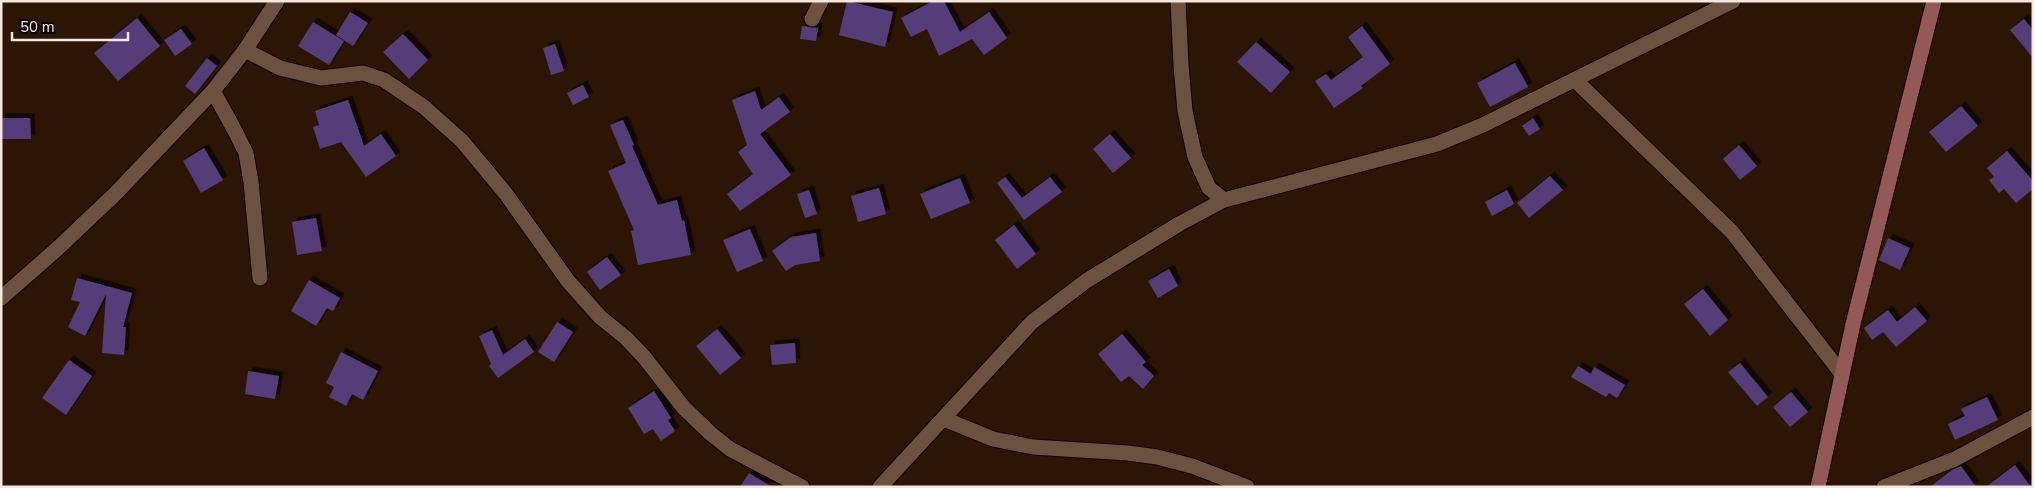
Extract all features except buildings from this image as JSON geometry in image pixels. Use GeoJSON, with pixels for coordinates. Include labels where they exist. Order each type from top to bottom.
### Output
{"type":"FeatureCollection","features":[{"type":"Feature","properties":{"kind":"main road"},"geometry":{"type":"LineString","coordinates":[[1818,487],[1842,374],[1934,1]]}},
{"type":"Feature","properties":{"kind":"street"},"geometry":{"type":"LineString","coordinates":[[1,298],[58,249],[116,193],[213,92],[245,50],[277,1]]}},
{"type":"Feature","properties":{"kind":"street"},"geometry":{"type":"LineString","coordinates":[[812,19],[821,1]]}},
{"type":"Feature","properties":{"kind":"street"},"geometry":{"type":"LineString","coordinates":[[1178,1],[1180,65],[1185,111],[1195,157],[1209,188],[1224,200]]}},
{"type":"Feature","properties":{"kind":"street"},"geometry":{"type":"LineString","coordinates":[[880,487],[1032,322],[1086,280],[1179,224],[1224,200],[1437,144],[1483,125],[1733,1]]}},
{"type":"Feature","properties":{"kind":"street"},"geometry":{"type":"LineString","coordinates":[[245,50],[280,68],[321,78],[362,73],[370,75],[384,80],[424,107],[462,141],[506,194],[568,281],[600,316],[644,357],[684,408],[710,434],[730,449],[802,487]]}},
{"type":"Feature","properties":{"kind":"street"},"geometry":{"type":"LineString","coordinates":[[1576,80],[1732,232],[1842,374]]}},
{"type":"Feature","properties":{"kind":"street"},"geometry":{"type":"LineString","coordinates":[[213,92],[246,153],[251,182],[260,278]]}},
{"type":"Feature","properties":{"kind":"street"},"geometry":{"type":"LineString","coordinates":[[1884,487],[1955,458],[2033,416]]}},
{"type":"Feature","properties":{"kind":"street"},"geometry":{"type":"LineString","coordinates":[[944,419],[993,439],[1033,447],[1128,452],[1157,457],[1192,466],[1247,487]]}}]}
